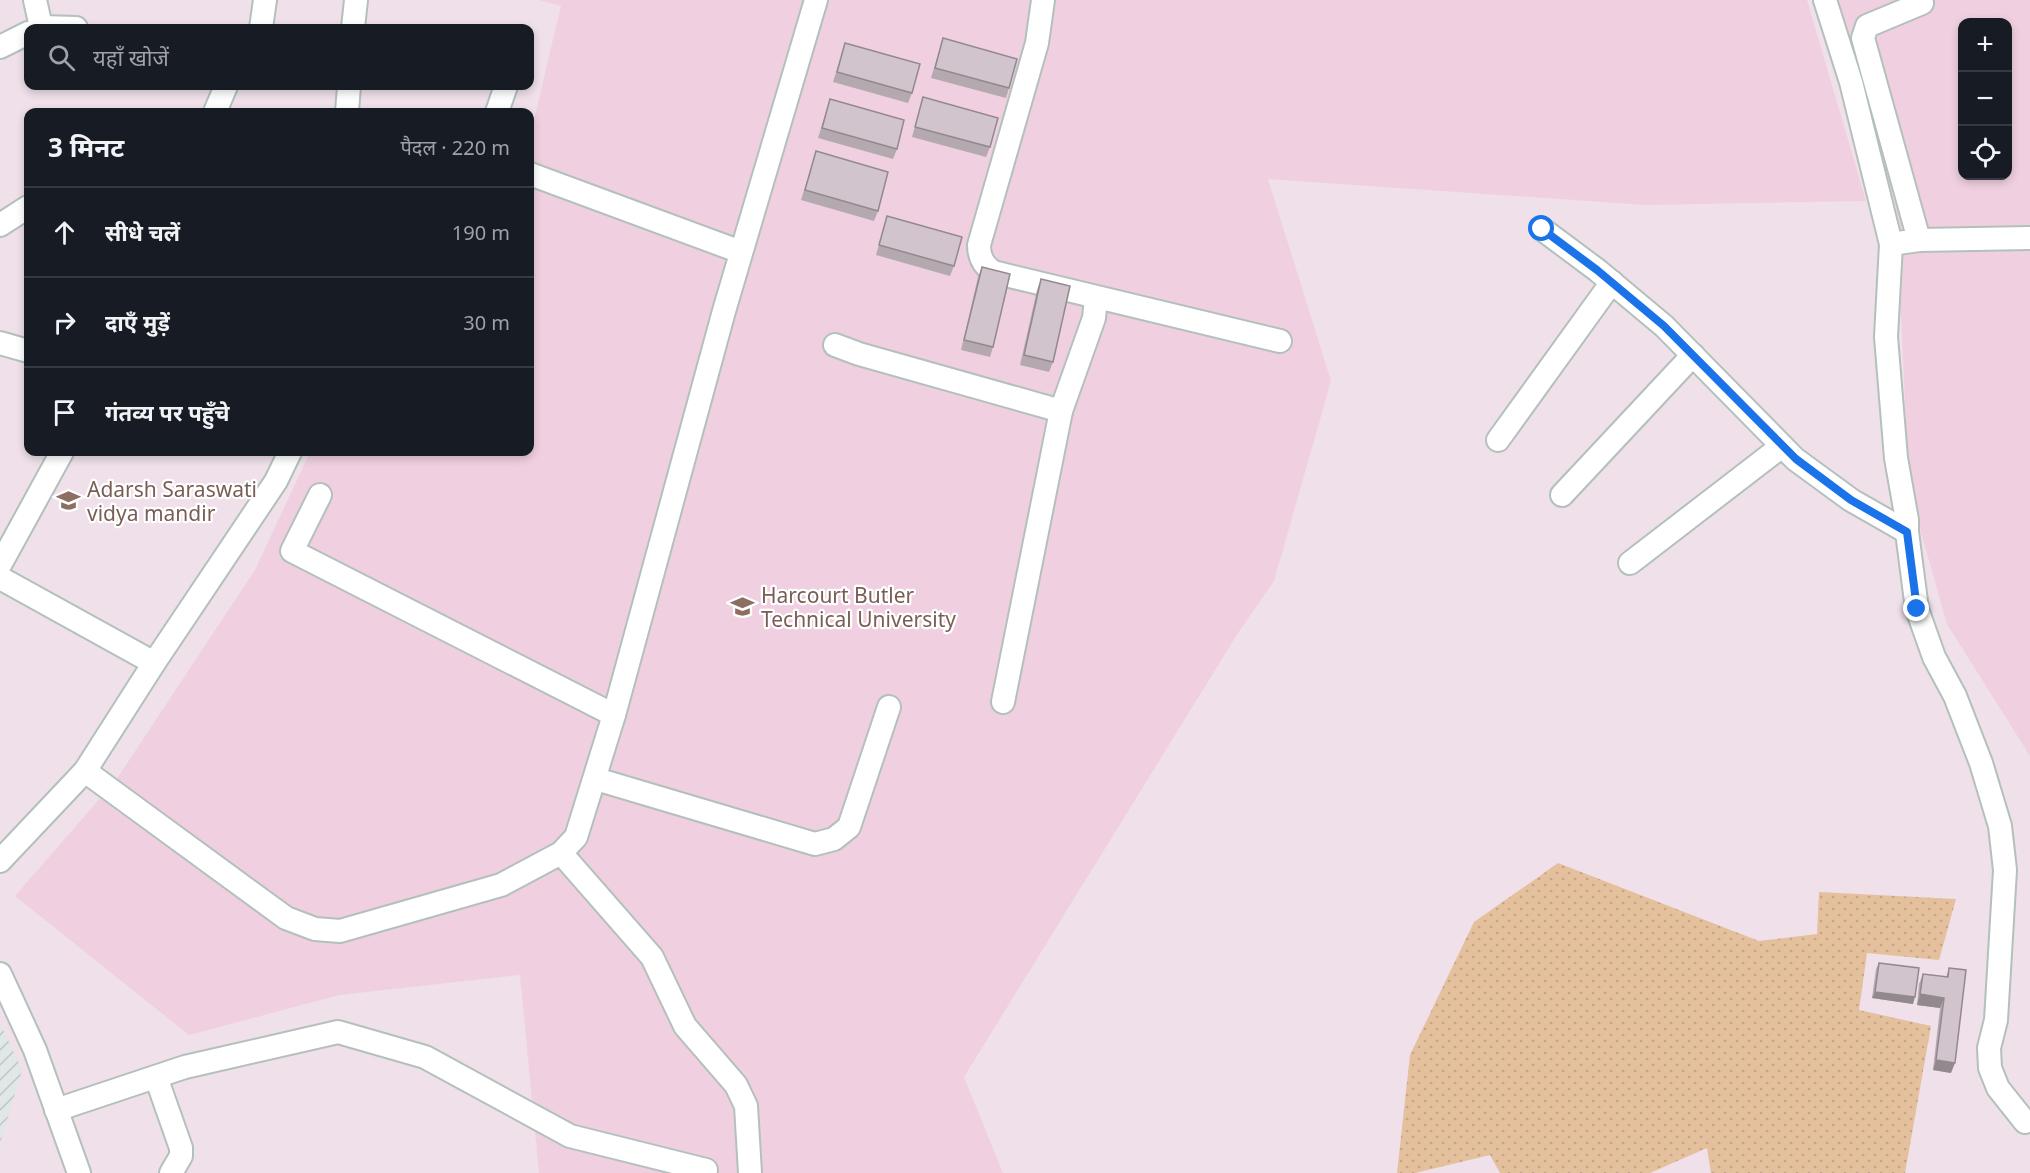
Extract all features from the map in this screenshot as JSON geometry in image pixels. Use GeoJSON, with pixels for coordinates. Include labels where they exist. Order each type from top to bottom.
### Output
{"type":"FeatureCollection","features":[{"type":"Feature","properties":{"kind":"street"},"geometry":{"type":"LineString","coordinates":[[35,0],[36,24]]}},
{"type":"Feature","properties":{"kind":"street"},"geometry":{"type":"LineString","coordinates":[[262,24],[265,0]]}},
{"type":"Feature","properties":{"kind":"street"},"geometry":{"type":"LineString","coordinates":[[353,24],[356,0]]}},
{"type":"Feature","properties":{"kind":"street"},"geometry":{"type":"LineString","coordinates":[[85,771],[286,918],[315,929],[340,931],[501,885],[561,853],[576,837],[596,778],[741,252],[816,0]]}},
{"type":"Feature","properties":{"kind":"street"},"geometry":{"type":"LineString","coordinates":[[1043,0],[1037,43],[979,245],[979,253],[984,266],[993,272],[1280,341]]}},
{"type":"Feature","properties":{"kind":"street"},"geometry":{"type":"LineString","coordinates":[[1826,0],[1851,82],[1891,244],[1886,338],[1896,458],[1907,520],[1917,609],[1934,657],[1955,696],[1981,763],[2000,826],[2005,870],[1996,1020],[1989,1048],[1990,1068],[1998,1088],[2025,1122]]}},
{"type":"Feature","properties":{"kind":"street"},"geometry":{"type":"LineString","coordinates":[[1919,240],[1863,38],[1867,26],[1925,1]]}},
{"type":"Feature","properties":{"kind":"street"},"geometry":{"type":"LineString","coordinates":[[0,47],[24,36]]}},
{"type":"Feature","properties":{"kind":"street"},"geometry":{"type":"LineString","coordinates":[[217,108],[224,90]]}},
{"type":"Feature","properties":{"kind":"street"},"geometry":{"type":"LineString","coordinates":[[347,108],[349,90]]}},
{"type":"Feature","properties":{"kind":"street"},"geometry":{"type":"LineString","coordinates":[[498,108],[505,90]]}},
{"type":"Feature","properties":{"kind":"street"},"geometry":{"type":"LineString","coordinates":[[534,175],[741,252]]}},
{"type":"Feature","properties":{"kind":"street"},"geometry":{"type":"LineString","coordinates":[[0,225],[24,210]]}},
{"type":"Feature","properties":{"kind":"street"},"geometry":{"type":"LineString","coordinates":[[1542,229],[1612,282],[1664,326],[1796,459],[1851,500],[1907,532]]}},
{"type":"Feature","properties":{"kind":"street"},"geometry":{"type":"LineString","coordinates":[[1891,244],[1919,240],[2030,238]]}},
{"type":"Feature","properties":{"kind":"street"},"geometry":{"type":"LineString","coordinates":[[1498,440],[1612,282]]}},
{"type":"Feature","properties":{"kind":"street"},"geometry":{"type":"LineString","coordinates":[[1003,702],[1061,411],[1094,318],[1096,298]]}},
{"type":"Feature","properties":{"kind":"street"},"geometry":{"type":"LineString","coordinates":[[0,343],[24,350]]}},
{"type":"Feature","properties":{"kind":"street"},"geometry":{"type":"LineString","coordinates":[[835,345],[859,354],[1061,411]]}},
{"type":"Feature","properties":{"kind":"street"},"geometry":{"type":"LineString","coordinates":[[1562,495],[1693,355]]}},
{"type":"Feature","properties":{"kind":"street"},"geometry":{"type":"LineString","coordinates":[[1630,562],[1782,446]]}},
{"type":"Feature","properties":{"kind":"street"},"geometry":{"type":"LineString","coordinates":[[0,565],[60,456]]}},
{"type":"Feature","properties":{"kind":"street"},"geometry":{"type":"LineString","coordinates":[[0,861],[85,771],[276,481],[288,456]]}},
{"type":"Feature","properties":{"kind":"street"},"geometry":{"type":"LineString","coordinates":[[321,495],[292,551],[614,716]]}},
{"type":"Feature","properties":{"kind":"street"},"geometry":{"type":"LineString","coordinates":[[0,578],[154,663]]}},
{"type":"Feature","properties":{"kind":"street"},"geometry":{"type":"LineString","coordinates":[[596,778],[814,844],[834,839],[849,827],[889,707]]}},
{"type":"Feature","properties":{"kind":"street"},"geometry":{"type":"LineString","coordinates":[[561,853],[652,957],[686,1026],[736,1086],[746,1106],[750,1173]]}},
{"type":"Feature","properties":{"kind":"street"},"geometry":{"type":"LineString","coordinates":[[0,974],[35,1050],[79,1173]]}},
{"type":"Feature","properties":{"kind":"street"},"geometry":{"type":"LineString","coordinates":[[56,1110],[185,1067],[338,1032],[425,1057],[570,1136],[706,1170]]}},
{"type":"Feature","properties":{"kind":"street"},"geometry":{"type":"LineString","coordinates":[[156,1077],[181,1148],[181,1156],[171,1173]]}},
{"type":"Feature","properties":{"kind":"shaded area","name":"Harcourt Butler Technical University"},"geometry":{"type":"Polygon","coordinates":[[[539,0],[1807,0],[1866,201],[1646,205],[1268,179],[1331,381],[1274,581],[1238,633],[964,1077],[1003,1173],[539,1173],[520,975],[339,995],[189,1035],[15,896],[116,780],[255,570],[308,456],[534,456],[534,119],[561,6],[539,0]]]}},
{"type":"Feature","properties":{"kind":"shaded area"},"geometry":{"type":"Polygon","coordinates":[[[1832,0],[2030,0],[2030,756],[1947,624],[1909,490],[1896,206],[1832,0]]]}},
{"type":"Feature","properties":{"kind":"shaded area"},"geometry":{"type":"Polygon","coordinates":[[[1558,863],[1759,941],[1817,934],[1819,892],[1956,899],[1939,960],[1867,953],[1859,1010],[1931,1026],[1905,1173],[1711,1173],[1707,1148],[1650,1173],[1500,1173],[1490,1155],[1415,1173],[1397,1173],[1410,1055],[1474,922],[1558,863]]]}},
{"type":"Feature","properties":{"kind":"shaded area"},"geometry":{"type":"Polygon","coordinates":[[[0,1023],[22,1070],[0,1144],[0,1023]]]}},
{"type":"Feature","properties":{"kind":"building"},"geometry":{"type":"Polygon","coordinates":[[[943,38],[1017,59],[1009,88],[935,68],[943,38]]]}},
{"type":"Feature","properties":{"kind":"building"},"geometry":{"type":"Polygon","coordinates":[[[845,43],[920,64],[912,93],[837,72],[845,43]]]}},
{"type":"Feature","properties":{"kind":"building"},"geometry":{"type":"Polygon","coordinates":[[[923,97],[998,118],[990,147],[915,127],[923,97]]]}},
{"type":"Feature","properties":{"kind":"building"},"geometry":{"type":"Polygon","coordinates":[[[830,99],[904,120],[897,149],[822,128],[830,99]]]}},
{"type":"Feature","properties":{"kind":"building"},"geometry":{"type":"Polygon","coordinates":[[[816,151],[888,172],[878,211],[805,190],[816,151]]]}},
{"type":"Feature","properties":{"kind":"building"},"geometry":{"type":"Polygon","coordinates":[[[887,216],[962,237],[954,266],[879,245],[887,216]]]}},
{"type":"Feature","properties":{"kind":"building"},"geometry":{"type":"Polygon","coordinates":[[[982,267],[1010,274],[993,347],[964,340],[982,267]]]}},
{"type":"Feature","properties":{"kind":"building"},"geometry":{"type":"Polygon","coordinates":[[[1041,279],[1070,286],[1053,362],[1024,355],[1041,279]]]}},
{"type":"Feature","properties":{"kind":"building"},"geometry":{"type":"Polygon","coordinates":[[[1879,963],[1919,968],[1915,997],[1875,992],[1879,963]]]}},
{"type":"Feature","properties":{"kind":"building"},"geometry":{"type":"Polygon","coordinates":[[[1949,968],[1966,970],[1955,1063],[1936,1060],[1944,998],[1920,994],[1923,974],[1948,977],[1949,968]]]}},
{"type":"Feature","properties":{"kind":"place","name":"Adarsh Saraswati vidya mandir"},"geometry":{"type":"Point","coordinates":[69,501]}},
{"type":"Feature","properties":{"kind":"place","name":"Harcourt Butler Technical University"},"geometry":{"type":"Point","coordinates":[743,607]}},
{"type":"Feature","properties":{"kind":"route"},"geometry":{"type":"LineString","coordinates":[[1542,229],[1597,270],[1664,326],[1796,459],[1851,500],[1907,532],[1917,609]]}}]}
